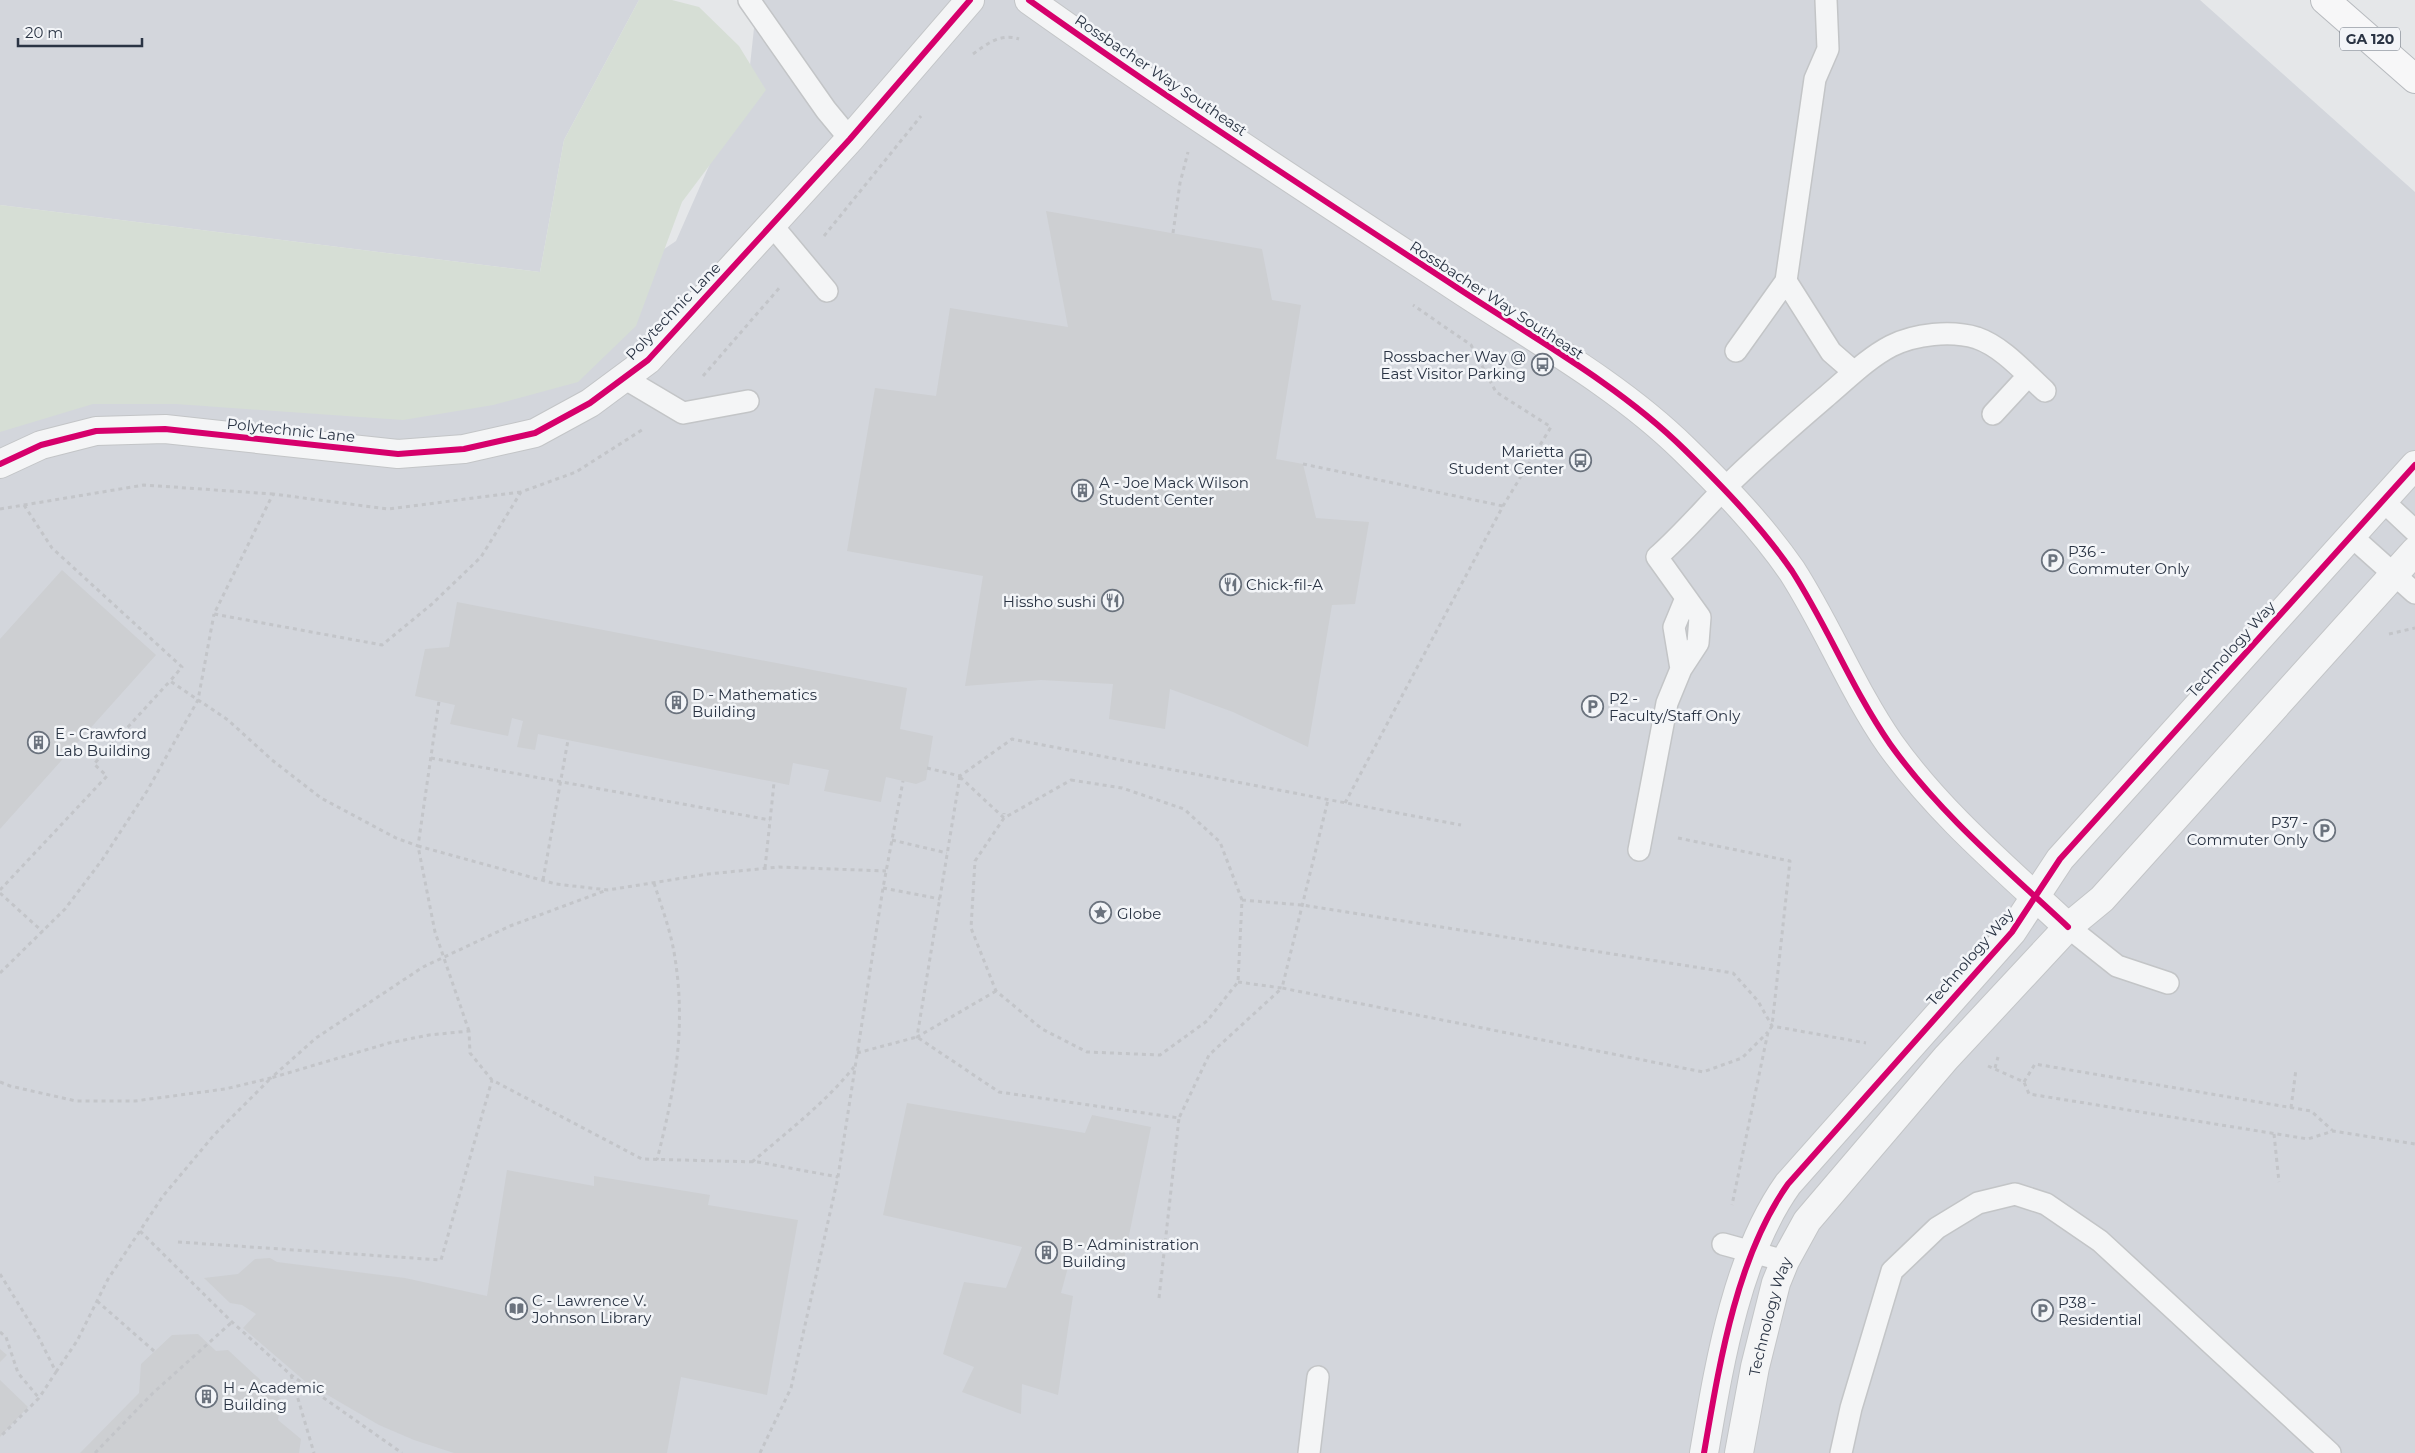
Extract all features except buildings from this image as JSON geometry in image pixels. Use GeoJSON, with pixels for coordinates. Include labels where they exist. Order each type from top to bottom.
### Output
{"type":"FeatureCollection","features":[{"type":"Feature","properties":{"kind":"highway","name":"GA 120"},"geometry":{"type":"LineString","coordinates":[[2326,0],[2415,79]]}},
{"type":"Feature","properties":{"kind":"street","name":"Polytechnic Lane"},"geometry":{"type":"LineString","coordinates":[[0,464],[41,445],[96,431],[165,429],[398,454],[464,449],[535,433],[590,403],[648,360],[850,138],[970,0]]}},
{"type":"Feature","properties":{"kind":"street","name":"Rossbacher Way Southeast"},"geometry":{"type":"LineString","coordinates":[[1029,0],[1206,123],[1620,397],[1661,427],[1724,488],[1761,531],[1793,574],[1866,707],[1906,765],[1955,822],[2068,926]]}},
{"type":"Feature","properties":{"kind":"street","name":"Technology Way"},"geometry":{"type":"LineString","coordinates":[[1704,1453],[1722,1360],[1750,1253],[1773,1204],[1788,1184],[2012,932],[2060,859],[2415,465]]}},
{"type":"Feature","properties":{"kind":"street","name":"Technology Way"},"geometry":{"type":"LineString","coordinates":[[1739,1453],[1768,1311],[1785,1261],[1807,1221],[1946,1058],[2068,926],[2102,899],[2415,551]]}},
{"type":"Feature","properties":{"kind":"lane"},"geometry":{"type":"LineString","coordinates":[[748,0],[826,110],[850,138]]}},
{"type":"Feature","properties":{"kind":"lane"},"geometry":{"type":"LineString","coordinates":[[1736,351],[1786,280],[1815,79],[1828,49],[1826,0]]}},
{"type":"Feature","properties":{"kind":"lane"},"geometry":{"type":"LineString","coordinates":[[771,224],[827,291]]}},
{"type":"Feature","properties":{"kind":"lane"},"geometry":{"type":"LineString","coordinates":[[1786,280],[1831,352],[1854,372]]}},
{"type":"Feature","properties":{"kind":"lane"},"geometry":{"type":"LineString","coordinates":[[1639,850],[1667,703],[1681,669],[1698,643],[1700,617],[1657,557],[1681,536],[1724,488],[1770,444],[1854,372],[1891,346],[1909,339],[1941,334],[1977,338],[2005,354],[2045,392]]}},
{"type":"Feature","properties":{"kind":"lane"},"geometry":{"type":"LineString","coordinates":[[1993,414],[2028,376]]}},
{"type":"Feature","properties":{"kind":"lane"},"geometry":{"type":"LineString","coordinates":[[624,378],[683,413],[748,401]]}},
{"type":"Feature","properties":{"kind":"lane"},"geometry":{"type":"LineString","coordinates":[[2382,500],[2415,531]]}},
{"type":"Feature","properties":{"kind":"lane"},"geometry":{"type":"LineString","coordinates":[[2350,535],[2415,594]]}},
{"type":"Feature","properties":{"kind":"lane"},"geometry":{"type":"LineString","coordinates":[[2068,926],[2117,966],[2168,983]]}},
{"type":"Feature","properties":{"kind":"lane"},"geometry":{"type":"LineString","coordinates":[[1841,1453],[1851,1408],[1892,1271],[1937,1228],[1978,1203],[2015,1194],[2046,1204],[2100,1241],[2330,1453]]}},
{"type":"Feature","properties":{"kind":"lane"},"geometry":{"type":"LineString","coordinates":[[1723,1244],[1750,1253],[1785,1261]]}},
{"type":"Feature","properties":{"kind":"lane"},"geometry":{"type":"LineString","coordinates":[[1309,1453],[1318,1377]]}},
{"type":"Feature","properties":{"kind":"path"},"geometry":{"type":"LineString","coordinates":[[971,56],[990,41],[1009,36],[1023,40]]}},
{"type":"Feature","properties":{"kind":"path"},"geometry":{"type":"LineString","coordinates":[[0,509],[144,485],[273,494],[388,508],[520,492],[576,472],[642,430],[693,388],[802,262],[923,114]]}},
{"type":"Feature","properties":{"kind":"path"},"geometry":{"type":"LineString","coordinates":[[1173,233],[1180,183],[1189,148],[1197,154]]}},
{"type":"Feature","properties":{"kind":"path"},"geometry":{"type":"LineString","coordinates":[[1345,803],[1503,506],[1551,427],[1496,392],[1471,345],[1406,300]]}},
{"type":"Feature","properties":{"kind":"path"},"geometry":{"type":"LineString","coordinates":[[1303,464],[1503,506]]}},
{"type":"Feature","properties":{"kind":"path"},"geometry":{"type":"LineString","coordinates":[[214,614],[382,645],[432,604],[481,557],[520,492]]}},
{"type":"Feature","properties":{"kind":"path"},"geometry":{"type":"LineString","coordinates":[[0,973],[65,909],[102,860],[147,791],[198,700],[214,614],[273,494]]}},
{"type":"Feature","properties":{"kind":"path"},"geometry":{"type":"LineString","coordinates":[[24,505],[52,548],[182,667],[94,764],[107,776],[0,892],[43,932]]}},
{"type":"Feature","properties":{"kind":"path"},"geometry":{"type":"LineString","coordinates":[[170,681],[228,720],[272,760],[321,798],[396,838],[418,846],[543,880],[608,890]]}},
{"type":"Feature","properties":{"kind":"path"},"geometry":{"type":"LineString","coordinates":[[439,701],[418,846],[424,887],[442,958],[469,1031],[470,1053],[492,1080],[642,1159],[752,1162],[838,1176]]}},
{"type":"Feature","properties":{"kind":"path"},"geometry":{"type":"LineString","coordinates":[[543,880],[568,740]]}},
{"type":"Feature","properties":{"kind":"path"},"geometry":{"type":"LineString","coordinates":[[918,1037],[960,776],[1012,740],[1461,825]]}},
{"type":"Feature","properties":{"kind":"path"},"geometry":{"type":"LineString","coordinates":[[431,758],[770,820]]}},
{"type":"Feature","properties":{"kind":"path"},"geometry":{"type":"LineString","coordinates":[[927,768],[960,776],[1004,815]]}},
{"type":"Feature","properties":{"kind":"path"},"geometry":{"type":"LineString","coordinates":[[1071,780],[1122,788],[1184,809],[1220,842],[1242,900],[1238,980],[1207,1022],[1160,1055],[1088,1052],[1042,1029],[996,991],[971,928],[975,861],[1004,815],[1071,780]]}},
{"type":"Feature","properties":{"kind":"path"},"geometry":{"type":"LineString","coordinates":[[760,1453],[791,1388],[838,1176],[883,888],[903,781]]}},
{"type":"Feature","properties":{"kind":"path"},"geometry":{"type":"LineString","coordinates":[[765,868],[774,783]]}},
{"type":"Feature","properties":{"kind":"path"},"geometry":{"type":"LineString","coordinates":[[1159,1298],[1179,1118],[1208,1055],[1282,988],[1328,800]]}},
{"type":"Feature","properties":{"kind":"path"},"geometry":{"type":"LineString","coordinates":[[1238,980],[1703,1072],[1742,1058],[1772,1026],[1790,861],[1678,838]]}},
{"type":"Feature","properties":{"kind":"path"},"geometry":{"type":"LineString","coordinates":[[892,840],[947,853]]}},
{"type":"Feature","properties":{"kind":"path"},"geometry":{"type":"LineString","coordinates":[[0,1437],[39,1398],[77,1341],[108,1279],[163,1196],[214,1135],[271,1078],[316,1038],[423,967],[510,926],[608,890],[765,868],[886,870]]}},
{"type":"Feature","properties":{"kind":"path"},"geometry":{"type":"LineString","coordinates":[[654,883],[674,951],[679,992],[679,1050],[673,1095],[657,1160]]}},
{"type":"Feature","properties":{"kind":"path"},"geometry":{"type":"LineString","coordinates":[[883,888],[940,899]]}},
{"type":"Feature","properties":{"kind":"path"},"geometry":{"type":"LineString","coordinates":[[1242,900],[1302,904],[1734,973],[1758,1001],[1772,1026]]}},
{"type":"Feature","properties":{"kind":"path"},"geometry":{"type":"LineString","coordinates":[[857,1053],[918,1037],[996,991]]}},
{"type":"Feature","properties":{"kind":"path"},"geometry":{"type":"LineString","coordinates":[[1772,1026],[1905,1051]]}},
{"type":"Feature","properties":{"kind":"path"},"geometry":{"type":"LineString","coordinates":[[0,1082],[76,1101],[136,1101],[225,1088],[271,1078],[389,1043],[429,1035],[469,1031]]}},
{"type":"Feature","properties":{"kind":"path"},"geometry":{"type":"LineString","coordinates":[[1730,1215],[1768,1032]]}},
{"type":"Feature","properties":{"kind":"path"},"geometry":{"type":"LineString","coordinates":[[918,1037],[999,1092],[1179,1118]]}},
{"type":"Feature","properties":{"kind":"path"},"geometry":{"type":"LineString","coordinates":[[1946,1058],[1995,1068],[2024,1082],[2029,1094],[2274,1134],[2308,1138],[2333,1131],[2415,1144]]}},
{"type":"Feature","properties":{"kind":"path"},"geometry":{"type":"LineString","coordinates":[[2024,1082],[2035,1064],[2311,1111],[2333,1131]]}},
{"type":"Feature","properties":{"kind":"path"},"geometry":{"type":"LineString","coordinates":[[752,1162],[796,1125],[844,1080],[855,1066]]}},
{"type":"Feature","properties":{"kind":"path"},"geometry":{"type":"LineString","coordinates":[[2291,1108],[2296,1069]]}},
{"type":"Feature","properties":{"kind":"path"},"geometry":{"type":"LineString","coordinates":[[178,1242],[441,1260],[492,1080]]}},
{"type":"Feature","properties":{"kind":"path"},"geometry":{"type":"LineString","coordinates":[[2274,1134],[2279,1182]]}},
{"type":"Feature","properties":{"kind":"path"},"geometry":{"type":"LineString","coordinates":[[140,1231],[232,1322],[291,1374],[402,1453]]}},
{"type":"Feature","properties":{"kind":"path"},"geometry":{"type":"LineString","coordinates":[[0,1274],[37,1334],[56,1372]]}},
{"type":"Feature","properties":{"kind":"path"},"geometry":{"type":"LineString","coordinates":[[96,1302],[154,1352]]}},
{"type":"Feature","properties":{"kind":"path"},"geometry":{"type":"LineString","coordinates":[[95,1453],[152,1393],[232,1322]]}},
{"type":"Feature","properties":{"kind":"path"},"geometry":{"type":"LineString","coordinates":[[0,1332],[6,1337],[18,1373],[39,1398]]}},
{"type":"Feature","properties":{"kind":"path"},"geometry":{"type":"LineString","coordinates":[[291,1374],[314,1453]]}},
{"type":"Feature","properties":{"kind":"shaded area"},"geometry":{"type":"Polygon","coordinates":[[[0,0],[639,0],[564,140],[540,272],[0,205],[0,0]]]}},
{"type":"Feature","properties":{"kind":"shaded area"},"geometry":{"type":"Polygon","coordinates":[[[639,0],[672,0],[699,7],[739,46],[766,90],[682,202],[636,326],[578,382],[493,405],[403,420],[176,404],[93,404],[0,432],[0,205],[540,272],[564,140],[639,0]]]}},
{"type":"Feature","properties":{"kind":"shaded area"},"geometry":{"type":"Polygon","coordinates":[[[757,0],[2200,0],[2415,192],[2415,1453],[0,1453],[0,245],[560,319],[676,241],[749,75],[757,0]]]}},
{"type":"Feature","properties":{"kind":"cycle path"},"geometry":{"type":"LineString","coordinates":[[0,464],[41,445],[96,431],[165,429],[398,454],[464,449],[535,433],[590,403],[648,360],[850,139],[970,0]]}},
{"type":"Feature","properties":{"kind":"cycle path"},"geometry":{"type":"LineString","coordinates":[[1029,0],[1240,145],[1573,362],[1631,403],[1658,425],[1727,492],[1780,554],[1805,592],[1876,723],[1909,770],[1974,840],[2068,927]]}},
{"type":"Feature","properties":{"kind":"cycle path"},"geometry":{"type":"LineString","coordinates":[[1704,1453],[1723,1349],[1732,1313],[1755,1245],[1770,1213],[1788,1184],[2012,932],[2060,859],[2415,465]]}},
{"type":"Feature","properties":{"kind":"place","name":"Rossbacher Way @ East Visitor Parking"},"geometry":{"type":"Point","coordinates":[1542,365]}},
{"type":"Feature","properties":{"kind":"place","name":"Marietta Student Center"},"geometry":{"type":"Point","coordinates":[1580,460]}},
{"type":"Feature","properties":{"kind":"place","name":"A - Joe Mack Wilson Student Center"},"geometry":{"type":"Point","coordinates":[1083,491]}},
{"type":"Feature","properties":{"kind":"place","name":"P36 - Commuter Only"},"geometry":{"type":"Point","coordinates":[2052,560]}},
{"type":"Feature","properties":{"kind":"place","name":"Chick-fil-A"},"geometry":{"type":"Point","coordinates":[1230,584]}},
{"type":"Feature","properties":{"kind":"place","name":"Hissho sushi"},"geometry":{"type":"Point","coordinates":[1112,601]}},
{"type":"Feature","properties":{"kind":"place","name":"D - Mathematics Building"},"geometry":{"type":"Point","coordinates":[676,703]}},
{"type":"Feature","properties":{"kind":"place","name":"P2 - Faculty/Staff Only"},"geometry":{"type":"Point","coordinates":[1593,707]}},
{"type":"Feature","properties":{"kind":"place","name":"E - Crawford Lab Building"},"geometry":{"type":"Point","coordinates":[39,742]}},
{"type":"Feature","properties":{"kind":"place","name":"P37 - Commuter Only"},"geometry":{"type":"Point","coordinates":[2324,831]}},
{"type":"Feature","properties":{"kind":"place","name":"Globe"},"geometry":{"type":"Point","coordinates":[1101,913]}},
{"type":"Feature","properties":{"kind":"place","name":"B - Administration Building"},"geometry":{"type":"Point","coordinates":[1046,1253]}},
{"type":"Feature","properties":{"kind":"place","name":"C - Lawrence V. Johnson Library"},"geometry":{"type":"Point","coordinates":[516,1309]}},
{"type":"Feature","properties":{"kind":"place","name":"P38 - Residential"},"geometry":{"type":"Point","coordinates":[2042,1311]}},
{"type":"Feature","properties":{"kind":"place","name":"H - Academic Building"},"geometry":{"type":"Point","coordinates":[207,1396]}}]}
